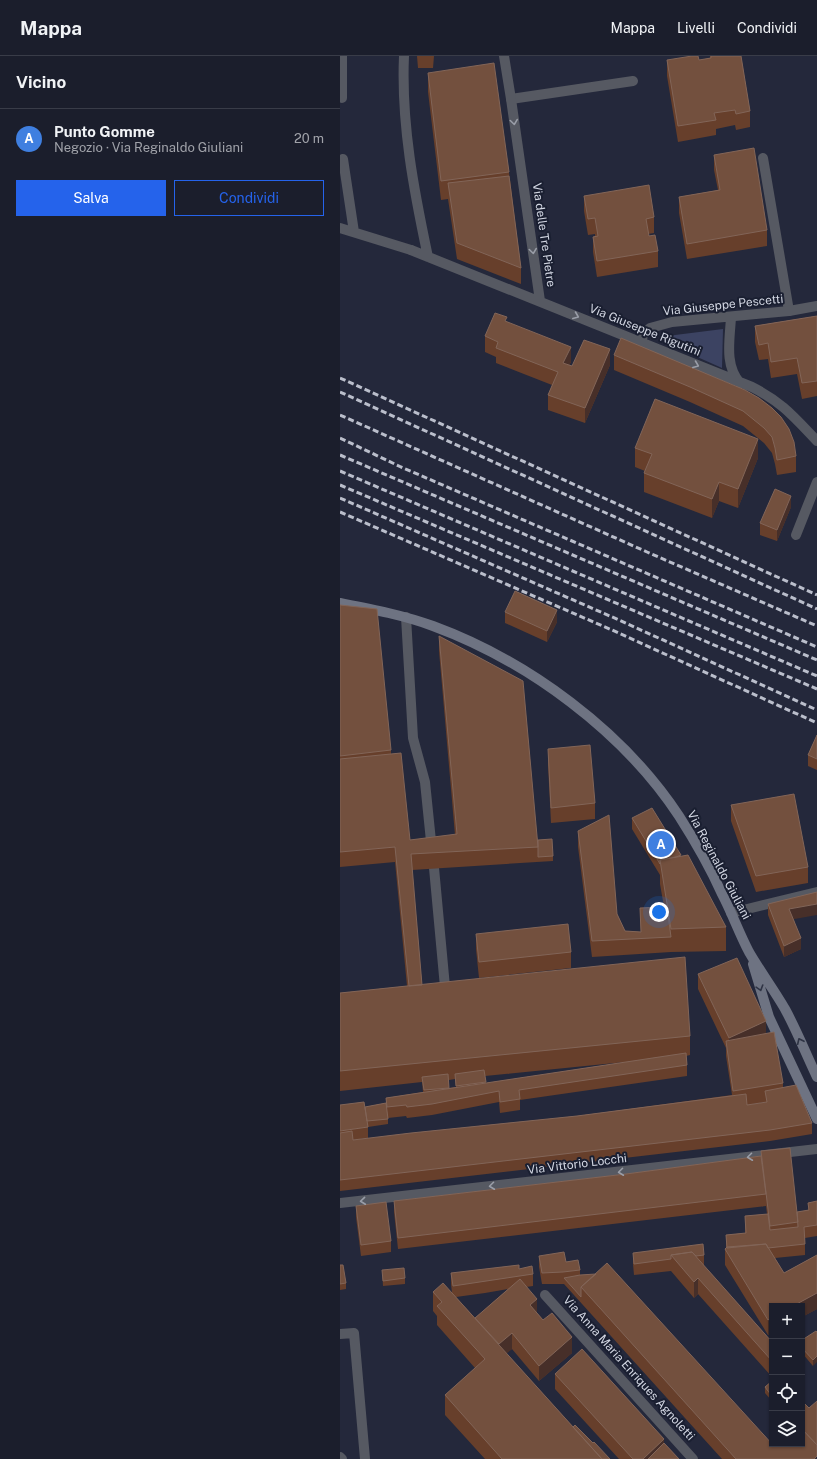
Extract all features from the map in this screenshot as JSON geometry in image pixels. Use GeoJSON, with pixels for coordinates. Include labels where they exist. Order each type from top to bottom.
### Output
{"type":"FeatureCollection","features":[{"type":"Feature","properties":{"kind":"main road","name":"Via Reginaldo Giuliani"},"geometry":{"type":"LineString","coordinates":[[340,603],[406,617],[464,639],[497,656],[558,693],[609,734],[646,773],[678,815],[693,839],[749,951],[786,1010],[817,1077]]}},
{"type":"Feature","properties":{"kind":"main road","name":"Via Reginaldo Giuliani"},"geometry":{"type":"LineString","coordinates":[[749,951],[769,1017],[817,1119]]}},
{"type":"Feature","properties":{"kind":"street"},"geometry":{"type":"LineString","coordinates":[[342,56],[342,98]]}},
{"type":"Feature","properties":{"kind":"street"},"geometry":{"type":"LineString","coordinates":[[404,56],[406,136],[410,166],[428,257]]}},
{"type":"Feature","properties":{"kind":"street","name":"Via delle Tre Pietre"},"geometry":{"type":"LineString","coordinates":[[504,56],[540,302]]}},
{"type":"Feature","properties":{"kind":"street"},"geometry":{"type":"LineString","coordinates":[[511,99],[633,81]]}},
{"type":"Feature","properties":{"kind":"street"},"geometry":{"type":"LineString","coordinates":[[763,158],[789,311]]}},
{"type":"Feature","properties":{"kind":"street"},"geometry":{"type":"LineString","coordinates":[[343,159],[354,232]]}},
{"type":"Feature","properties":{"kind":"street","name":"Via delle Tre Pietre"},"geometry":{"type":"LineString","coordinates":[[340,228],[411,250],[540,302]]}},
{"type":"Feature","properties":{"kind":"street","name":"Via Giuseppe Rigutini"},"geometry":{"type":"LineString","coordinates":[[540,302],[765,394],[778,402],[797,419],[817,441]]}},
{"type":"Feature","properties":{"kind":"street","name":"Via Giuseppe Pescetti"},"geometry":{"type":"LineString","coordinates":[[640,342],[647,330],[657,325],[688,320],[789,311],[817,306]]}},
{"type":"Feature","properties":{"kind":"street"},"geometry":{"type":"LineString","coordinates":[[731,317],[730,367],[734,377],[740,383]]}},
{"type":"Feature","properties":{"kind":"street"},"geometry":{"type":"LineString","coordinates":[[796,535],[817,482]]}},
{"type":"Feature","properties":{"kind":"street"},"geometry":{"type":"LineString","coordinates":[[406,617],[413,738],[425,782],[432,853]]}},
{"type":"Feature","properties":{"kind":"street"},"geometry":{"type":"LineString","coordinates":[[434,868],[445,987]]}},
{"type":"Feature","properties":{"kind":"street"},"geometry":{"type":"LineString","coordinates":[[731,913],[817,892]]}},
{"type":"Feature","properties":{"kind":"street","name":"Via Vittorio Locchi"},"geometry":{"type":"LineString","coordinates":[[340,1204],[817,1149]]}},
{"type":"Feature","properties":{"kind":"street","name":"Via Anna Maria Enriques Agnoletti"},"geometry":{"type":"LineString","coordinates":[[545,1295],[693,1459]]}},
{"type":"Feature","properties":{"kind":"street"},"geometry":{"type":"LineString","coordinates":[[340,1334],[354,1333],[365,1459]]}},
{"type":"Feature","properties":{"kind":"shaded area"},"geometry":{"type":"Polygon","coordinates":[[[723,329],[722,368],[666,343],[664,338],[667,336],[723,329]]]}},
{"type":"Feature","properties":{"kind":"building"},"geometry":{"type":"Polygon","coordinates":[[[698,56],[699,60],[711,58],[711,56],[741,56],[750,111],[736,114],[735,110],[714,113],[716,120],[678,126],[667,60],[698,56]]]}},
{"type":"Feature","properties":{"kind":"building"},"geometry":{"type":"Polygon","coordinates":[[[494,63],[509,172],[441,181],[428,73],[494,63]]]}},
{"type":"Feature","properties":{"kind":"building"},"geometry":{"type":"Polygon","coordinates":[[[754,148],[767,230],[687,244],[679,197],[720,190],[714,155],[754,148]]]}},
{"type":"Feature","properties":{"kind":"building"},"geometry":{"type":"Polygon","coordinates":[[[509,176],[521,268],[457,243],[448,183],[509,176]]]}},
{"type":"Feature","properties":{"kind":"building"},"geometry":{"type":"Polygon","coordinates":[[[649,185],[654,217],[646,219],[649,236],[655,235],[658,251],[597,261],[593,237],[598,236],[595,218],[588,219],[584,196],[649,185]]]}},
{"type":"Feature","properties":{"kind":"building"},"geometry":{"type":"Polygon","coordinates":[[[495,313],[507,317],[505,321],[571,347],[563,363],[572,366],[584,340],[610,349],[585,408],[548,395],[558,372],[496,348],[498,342],[485,336],[495,313]]]}},
{"type":"Feature","properties":{"kind":"building"},"geometry":{"type":"Polygon","coordinates":[[[817,316],[817,381],[802,383],[797,358],[771,362],[768,343],[759,345],[755,326],[817,316]]]}},
{"type":"Feature","properties":{"kind":"building"},"geometry":{"type":"Polygon","coordinates":[[[621,338],[745,390],[759,398],[781,417],[789,429],[794,442],[796,456],[777,460],[772,437],[764,428],[743,411],[614,355],[621,338]]]}},
{"type":"Feature","properties":{"kind":"building"},"geometry":{"type":"Polygon","coordinates":[[[655,399],[758,439],[738,489],[719,482],[712,499],[644,473],[652,454],[635,448],[655,399]]]}},
{"type":"Feature","properties":{"kind":"building"},"geometry":{"type":"Polygon","coordinates":[[[775,489],[791,496],[777,530],[760,523],[775,489]]]}},
{"type":"Feature","properties":{"kind":"building"},"geometry":{"type":"Polygon","coordinates":[[[515,591],[557,610],[547,631],[505,612],[515,591]]]}},
{"type":"Feature","properties":{"kind":"building"},"geometry":{"type":"Polygon","coordinates":[[[340,605],[377,609],[391,750],[340,756],[340,605]]]}},
{"type":"Feature","properties":{"kind":"building"},"geometry":{"type":"Polygon","coordinates":[[[439,636],[523,681],[538,847],[411,854],[422,985],[409,986],[395,847],[340,852],[340,759],[401,753],[410,840],[457,834],[439,636]]]}},
{"type":"Feature","properties":{"kind":"building"},"geometry":{"type":"Polygon","coordinates":[[[817,735],[817,759],[808,755],[817,735]]]}},
{"type":"Feature","properties":{"kind":"building"},"geometry":{"type":"Polygon","coordinates":[[[590,745],[595,803],[551,808],[548,749],[590,745]]]}},
{"type":"Feature","properties":{"kind":"building"},"geometry":{"type":"Polygon","coordinates":[[[794,794],[808,867],[756,876],[731,805],[794,794]]]}},
{"type":"Feature","properties":{"kind":"building"},"geometry":{"type":"Polygon","coordinates":[[[652,808],[681,855],[660,860],[660,864],[632,818],[652,808]]]}},
{"type":"Feature","properties":{"kind":"building"},"geometry":{"type":"Polygon","coordinates":[[[609,815],[617,914],[625,931],[641,932],[640,908],[667,907],[671,937],[592,941],[578,831],[609,815]]]}},
{"type":"Feature","properties":{"kind":"building"},"geometry":{"type":"Polygon","coordinates":[[[552,839],[553,856],[538,857],[538,840],[552,839]]]}},
{"type":"Feature","properties":{"kind":"building"},"geometry":{"type":"Polygon","coordinates":[[[688,855],[726,927],[671,929],[660,860],[688,855]]]}},
{"type":"Feature","properties":{"kind":"building"},"geometry":{"type":"Polygon","coordinates":[[[817,892],[817,904],[789,909],[801,938],[784,946],[768,904],[817,892]]]}},
{"type":"Feature","properties":{"kind":"building"},"geometry":{"type":"Polygon","coordinates":[[[568,924],[571,952],[479,962],[476,934],[568,924]]]}},
{"type":"Feature","properties":{"kind":"building"},"geometry":{"type":"Polygon","coordinates":[[[685,957],[690,1036],[340,1071],[340,993],[685,957]]]}},
{"type":"Feature","properties":{"kind":"building"},"geometry":{"type":"Polygon","coordinates":[[[737,958],[766,1021],[729,1038],[698,974],[737,958]]]}},
{"type":"Feature","properties":{"kind":"building"},"geometry":{"type":"Polygon","coordinates":[[[774,1032],[783,1083],[733,1091],[726,1041],[774,1032]]]}},
{"type":"Feature","properties":{"kind":"building"},"geometry":{"type":"Polygon","coordinates":[[[686,1053],[687,1065],[519,1090],[520,1099],[500,1102],[499,1091],[432,1104],[407,1107],[406,1105],[387,1107],[386,1098],[686,1053]]]}},
{"type":"Feature","properties":{"kind":"building"},"geometry":{"type":"Polygon","coordinates":[[[484,1070],[486,1082],[456,1086],[455,1074],[484,1070]]]}},
{"type":"Feature","properties":{"kind":"building"},"geometry":{"type":"Polygon","coordinates":[[[448,1074],[449,1088],[424,1090],[422,1077],[448,1074]]]}},
{"type":"Feature","properties":{"kind":"building"},"geometry":{"type":"Polygon","coordinates":[[[796,1085],[812,1123],[770,1130],[340,1180],[340,1133],[352,1131],[353,1140],[577,1116],[746,1094],[747,1105],[767,1102],[765,1091],[796,1085]]]}},
{"type":"Feature","properties":{"kind":"building"},"geometry":{"type":"Polygon","coordinates":[[[364,1102],[368,1127],[340,1131],[340,1105],[364,1102]]]}},
{"type":"Feature","properties":{"kind":"building"},"geometry":{"type":"Polygon","coordinates":[[[386,1103],[388,1119],[367,1121],[365,1107],[386,1103]]]}},
{"type":"Feature","properties":{"kind":"building"},"geometry":{"type":"Polygon","coordinates":[[[790,1148],[798,1222],[770,1226],[761,1151],[790,1148]]]}},
{"type":"Feature","properties":{"kind":"building"},"geometry":{"type":"Polygon","coordinates":[[[761,1156],[766,1194],[398,1238],[394,1201],[626,1174],[761,1156]]]}},
{"type":"Feature","properties":{"kind":"building"},"geometry":{"type":"Polygon","coordinates":[[[817,1201],[817,1225],[804,1227],[805,1244],[768,1248],[766,1244],[727,1248],[726,1235],[746,1233],[745,1216],[768,1214],[770,1230],[798,1227],[797,1212],[809,1210],[808,1203],[817,1201]]]}},
{"type":"Feature","properties":{"kind":"building"},"geometry":{"type":"Polygon","coordinates":[[[386,1202],[391,1241],[361,1245],[356,1206],[386,1202]]]}},
{"type":"Feature","properties":{"kind":"building"},"geometry":{"type":"Polygon","coordinates":[[[703,1244],[704,1255],[696,1256],[692,1252],[671,1255],[671,1259],[634,1264],[633,1253],[703,1244]]]}},
{"type":"Feature","properties":{"kind":"building"},"geometry":{"type":"Polygon","coordinates":[[[766,1244],[784,1273],[817,1255],[817,1293],[799,1303],[769,1303],[768,1320],[725,1249],[727,1247],[766,1244]]]}},
{"type":"Feature","properties":{"kind":"building"},"geometry":{"type":"Polygon","coordinates":[[[564,1252],[566,1262],[578,1260],[580,1270],[542,1273],[539,1256],[564,1252]]]}},
{"type":"Feature","properties":{"kind":"building"},"geometry":{"type":"Polygon","coordinates":[[[692,1252],[769,1339],[769,1358],[698,1278],[694,1282],[671,1255],[692,1252]]]}},
{"type":"Feature","properties":{"kind":"building"},"geometry":{"type":"Polygon","coordinates":[[[607,1263],[769,1441],[769,1447],[805,1447],[805,1432],[817,1445],[817,1456],[814,1459],[736,1459],[581,1287],[607,1263]]]}},
{"type":"Feature","properties":{"kind":"building"},"geometry":{"type":"Polygon","coordinates":[[[340,1265],[343,1265],[346,1283],[340,1284],[340,1265]]]}},
{"type":"Feature","properties":{"kind":"building"},"geometry":{"type":"Polygon","coordinates":[[[519,1265],[519,1269],[532,1266],[533,1274],[453,1286],[451,1273],[519,1265]]]}},
{"type":"Feature","properties":{"kind":"building"},"geometry":{"type":"Polygon","coordinates":[[[404,1268],[405,1278],[383,1281],[382,1270],[404,1268]]]}},
{"type":"Feature","properties":{"kind":"building"},"geometry":{"type":"Polygon","coordinates":[[[596,1274],[581,1287],[581,1297],[564,1278],[580,1275],[596,1274]]]}},
{"type":"Feature","properties":{"kind":"building"},"geometry":{"type":"Polygon","coordinates":[[[520,1279],[537,1299],[530,1305],[543,1320],[552,1313],[572,1337],[539,1366],[512,1333],[499,1344],[475,1318],[520,1279]]]}},
{"type":"Feature","properties":{"kind":"building"},"geometry":{"type":"Polygon","coordinates":[[[443,1283],[602,1459],[502,1459],[445,1395],[485,1359],[437,1306],[442,1302],[433,1292],[443,1283]]]}},
{"type":"Feature","properties":{"kind":"building"},"geometry":{"type":"Polygon","coordinates":[[[816,1331],[817,1332],[817,1356],[813,1360],[805,1351],[805,1338],[816,1331]]]}},
{"type":"Feature","properties":{"kind":"building"},"geometry":{"type":"Polygon","coordinates":[[[582,1349],[664,1439],[643,1459],[633,1459],[555,1374],[582,1349]]]}},
{"type":"Feature","properties":{"kind":"building"},"geometry":{"type":"Polygon","coordinates":[[[769,1384],[769,1392],[765,1387],[769,1384]]]}},
{"type":"Feature","properties":{"kind":"building"},"geometry":{"type":"Polygon","coordinates":[[[817,1401],[817,1445],[805,1432],[805,1404],[809,1408],[817,1401]]]}},
{"type":"Feature","properties":{"kind":"building"},"geometry":{"type":"Polygon","coordinates":[[[575,1425],[610,1459],[602,1459],[573,1427],[575,1425]]]}},
{"type":"Feature","properties":{"kind":"building"},"geometry":{"type":"Polygon","coordinates":[[[664,1443],[679,1459],[648,1459],[664,1443]]]}},
{"type":"Feature","properties":{"kind":"railway"},"geometry":{"type":"LineString","coordinates":[[340,378],[817,595]]}},
{"type":"Feature","properties":{"kind":"railway"},"geometry":{"type":"LineString","coordinates":[[340,392],[817,609]]}},
{"type":"Feature","properties":{"kind":"railway"},"geometry":{"type":"LineString","coordinates":[[340,415],[817,626]]}},
{"type":"Feature","properties":{"kind":"railway"},"geometry":{"type":"LineString","coordinates":[[340,438],[401,467],[817,647]]}},
{"type":"Feature","properties":{"kind":"railway"},"geometry":{"type":"LineString","coordinates":[[340,455],[817,660]]}},
{"type":"Feature","properties":{"kind":"railway"},"geometry":{"type":"LineString","coordinates":[[340,471],[817,676]]}},
{"type":"Feature","properties":{"kind":"railway"},"geometry":{"type":"LineString","coordinates":[[340,485],[817,689]]}},
{"type":"Feature","properties":{"kind":"railway"},"geometry":{"type":"LineString","coordinates":[[340,498],[619,620],[817,710]]}},
{"type":"Feature","properties":{"kind":"railway"},"geometry":{"type":"LineString","coordinates":[[340,512],[612,630],[817,723]]}},
{"type":"Feature","properties":{"kind":"place","name":"Punto Gomme"},"geometry":{"type":"Point","coordinates":[661,844]}}]}
